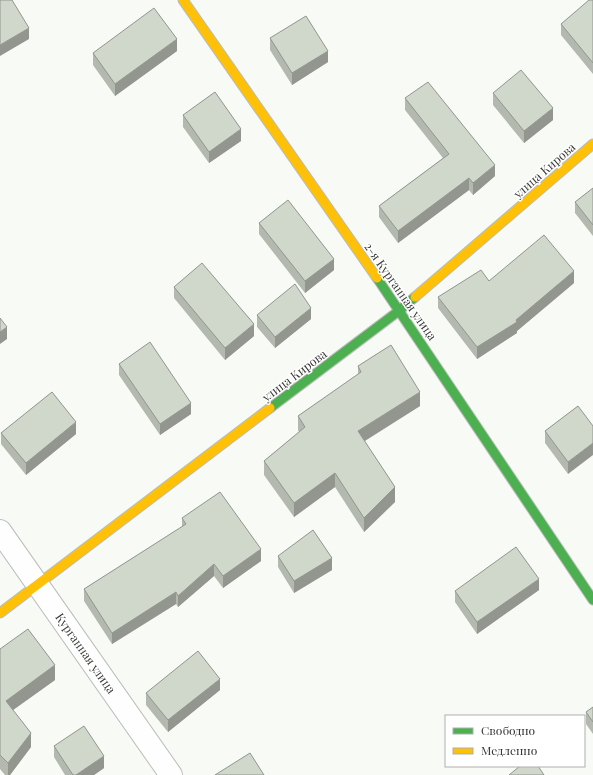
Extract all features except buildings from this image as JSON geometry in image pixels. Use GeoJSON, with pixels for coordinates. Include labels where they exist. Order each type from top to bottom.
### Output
{"type":"FeatureCollection","features":[{"type":"Feature","properties":{"kind":"street","name":"2-я Курганная улица"},"geometry":{"type":"LineString","coordinates":[[183,0],[400,310],[593,600]]}},
{"type":"Feature","properties":{"kind":"street","name":"улица Кирова"},"geometry":{"type":"LineString","coordinates":[[0,613],[400,310],[593,144]]}},
{"type":"Feature","properties":{"kind":"street","name":"Курганная улица"},"geometry":{"type":"LineString","coordinates":[[0,531],[171,775]]}},
{"type":"Feature","properties":{"kind":"traffic: fast"},"geometry":{"type":"LineString","coordinates":[[377,278],[593,600]]}},
{"type":"Feature","properties":{"kind":"traffic: fast"},"geometry":{"type":"LineString","coordinates":[[270,408],[400,310],[415,297]]}},
{"type":"Feature","properties":{"kind":"traffic: slow"},"geometry":{"type":"LineString","coordinates":[[183,0],[377,278]]}},
{"type":"Feature","properties":{"kind":"traffic: slow"},"geometry":{"type":"LineString","coordinates":[[415,297],[593,144]]}},
{"type":"Feature","properties":{"kind":"traffic: slow"},"geometry":{"type":"LineString","coordinates":[[0,613],[270,408]]}}]}
